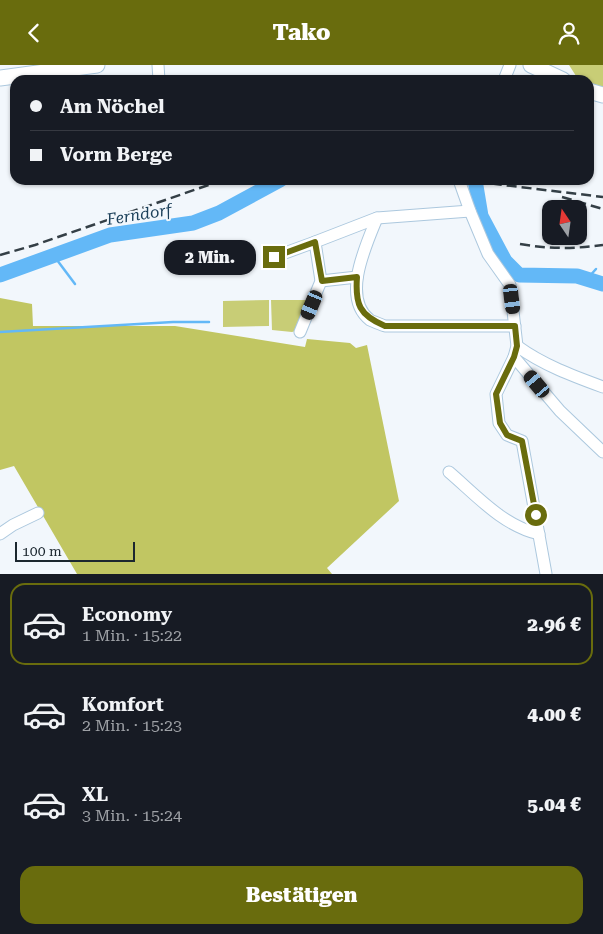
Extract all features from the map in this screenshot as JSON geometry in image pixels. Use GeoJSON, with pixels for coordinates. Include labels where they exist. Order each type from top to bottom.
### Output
{"type":"FeatureCollection","features":[{"type":"Feature","properties":{"kind":"main road"},"geometry":{"type":"LineString","coordinates":[[22,75],[97,65]]}},
{"type":"Feature","properties":{"kind":"main road"},"geometry":{"type":"LineString","coordinates":[[531,65],[552,75]]}},
{"type":"Feature","properties":{"kind":"street"},"geometry":{"type":"LineString","coordinates":[[461,185],[488,254],[510,285],[515,326],[515,351],[496,394],[500,423],[507,435],[522,441],[546,574]]}},
{"type":"Feature","properties":{"kind":"street"},"geometry":{"type":"LineString","coordinates":[[274,257],[376,218],[470,211]]}},
{"type":"Feature","properties":{"kind":"street"},"geometry":{"type":"LineString","coordinates":[[376,218],[365,247],[357,277],[356,296],[361,309],[371,320],[385,326],[515,326]]}},
{"type":"Feature","properties":{"kind":"street"},"geometry":{"type":"LineString","coordinates":[[300,332],[322,281],[315,242]]}},
{"type":"Feature","properties":{"kind":"street"},"geometry":{"type":"LineString","coordinates":[[322,281],[357,277]]}},
{"type":"Feature","properties":{"kind":"street"},"geometry":{"type":"LineString","coordinates":[[515,351],[530,356],[554,369],[603,387]]}},
{"type":"Feature","properties":{"kind":"street"},"geometry":{"type":"LineString","coordinates":[[515,351],[560,411],[603,452]]}},
{"type":"Feature","properties":{"kind":"street"},"geometry":{"type":"LineString","coordinates":[[448,472],[498,514],[526,531],[539,533]]}},
{"type":"Feature","properties":{"kind":"street"},"geometry":{"type":"LineString","coordinates":[[0,534],[12,525],[38,513]]}},
{"type":"Feature","properties":{"kind":"green space"},"geometry":{"type":"Polygon","coordinates":[[[569,65],[603,65],[603,87],[594,85],[594,75],[575,75],[569,65]]]}},
{"type":"Feature","properties":{"kind":"green space"},"geometry":{"type":"Polygon","coordinates":[[[0,298],[32,304],[33,326],[175,326],[305,347],[307,339],[350,343],[356,348],[367,345],[399,501],[327,568],[332,574],[77,574],[14,466],[0,470],[0,298]]]}},
{"type":"Feature","properties":{"kind":"green space"},"geometry":{"type":"Polygon","coordinates":[[[269,300],[269,326],[223,327],[223,301],[269,300]]]}},
{"type":"Feature","properties":{"kind":"green space"},"geometry":{"type":"Polygon","coordinates":[[[271,300],[311,300],[299,330],[292,332],[272,330],[271,300]]]}},
{"type":"Feature","properties":{"kind":"waterway","name":"Ferndorf"},"geometry":{"type":"LineString","coordinates":[[0,275],[110,235],[193,223],[219,213],[271,185]]}},
{"type":"Feature","properties":{"kind":"waterway","name":"Ferndorf"},"geometry":{"type":"LineString","coordinates":[[476,185],[481,216],[505,261],[519,275],[577,276],[603,284]]}},
{"type":"Feature","properties":{"kind":"waterway"},"geometry":{"type":"LineString","coordinates":[[49,256],[57,260],[75,284]]}},
{"type":"Feature","properties":{"kind":"waterway"},"geometry":{"type":"LineString","coordinates":[[587,279],[596,269]]}},
{"type":"Feature","properties":{"kind":"waterway"},"geometry":{"type":"LineString","coordinates":[[0,332],[173,322],[209,322]]}},
{"type":"Feature","properties":{"kind":"railway"},"geometry":{"type":"LineString","coordinates":[[0,255],[35,245],[209,185]]}},
{"type":"Feature","properties":{"kind":"railway"},"geometry":{"type":"LineString","coordinates":[[503,185],[603,197]]}},
{"type":"Feature","properties":{"kind":"railway"},"geometry":{"type":"LineString","coordinates":[[562,197],[603,209]]}},
{"type":"Feature","properties":{"kind":"railway"},"geometry":{"type":"LineString","coordinates":[[520,244],[562,248],[603,245]]}},
{"type":"Feature","properties":{"kind":"route"},"geometry":{"type":"LineString","coordinates":[[274,257],[315,242],[322,281],[357,277],[356,296],[361,309],[371,320],[385,326],[515,326],[517,346],[514,357],[496,394],[500,423],[507,435],[522,441],[536,515]]}}]}
